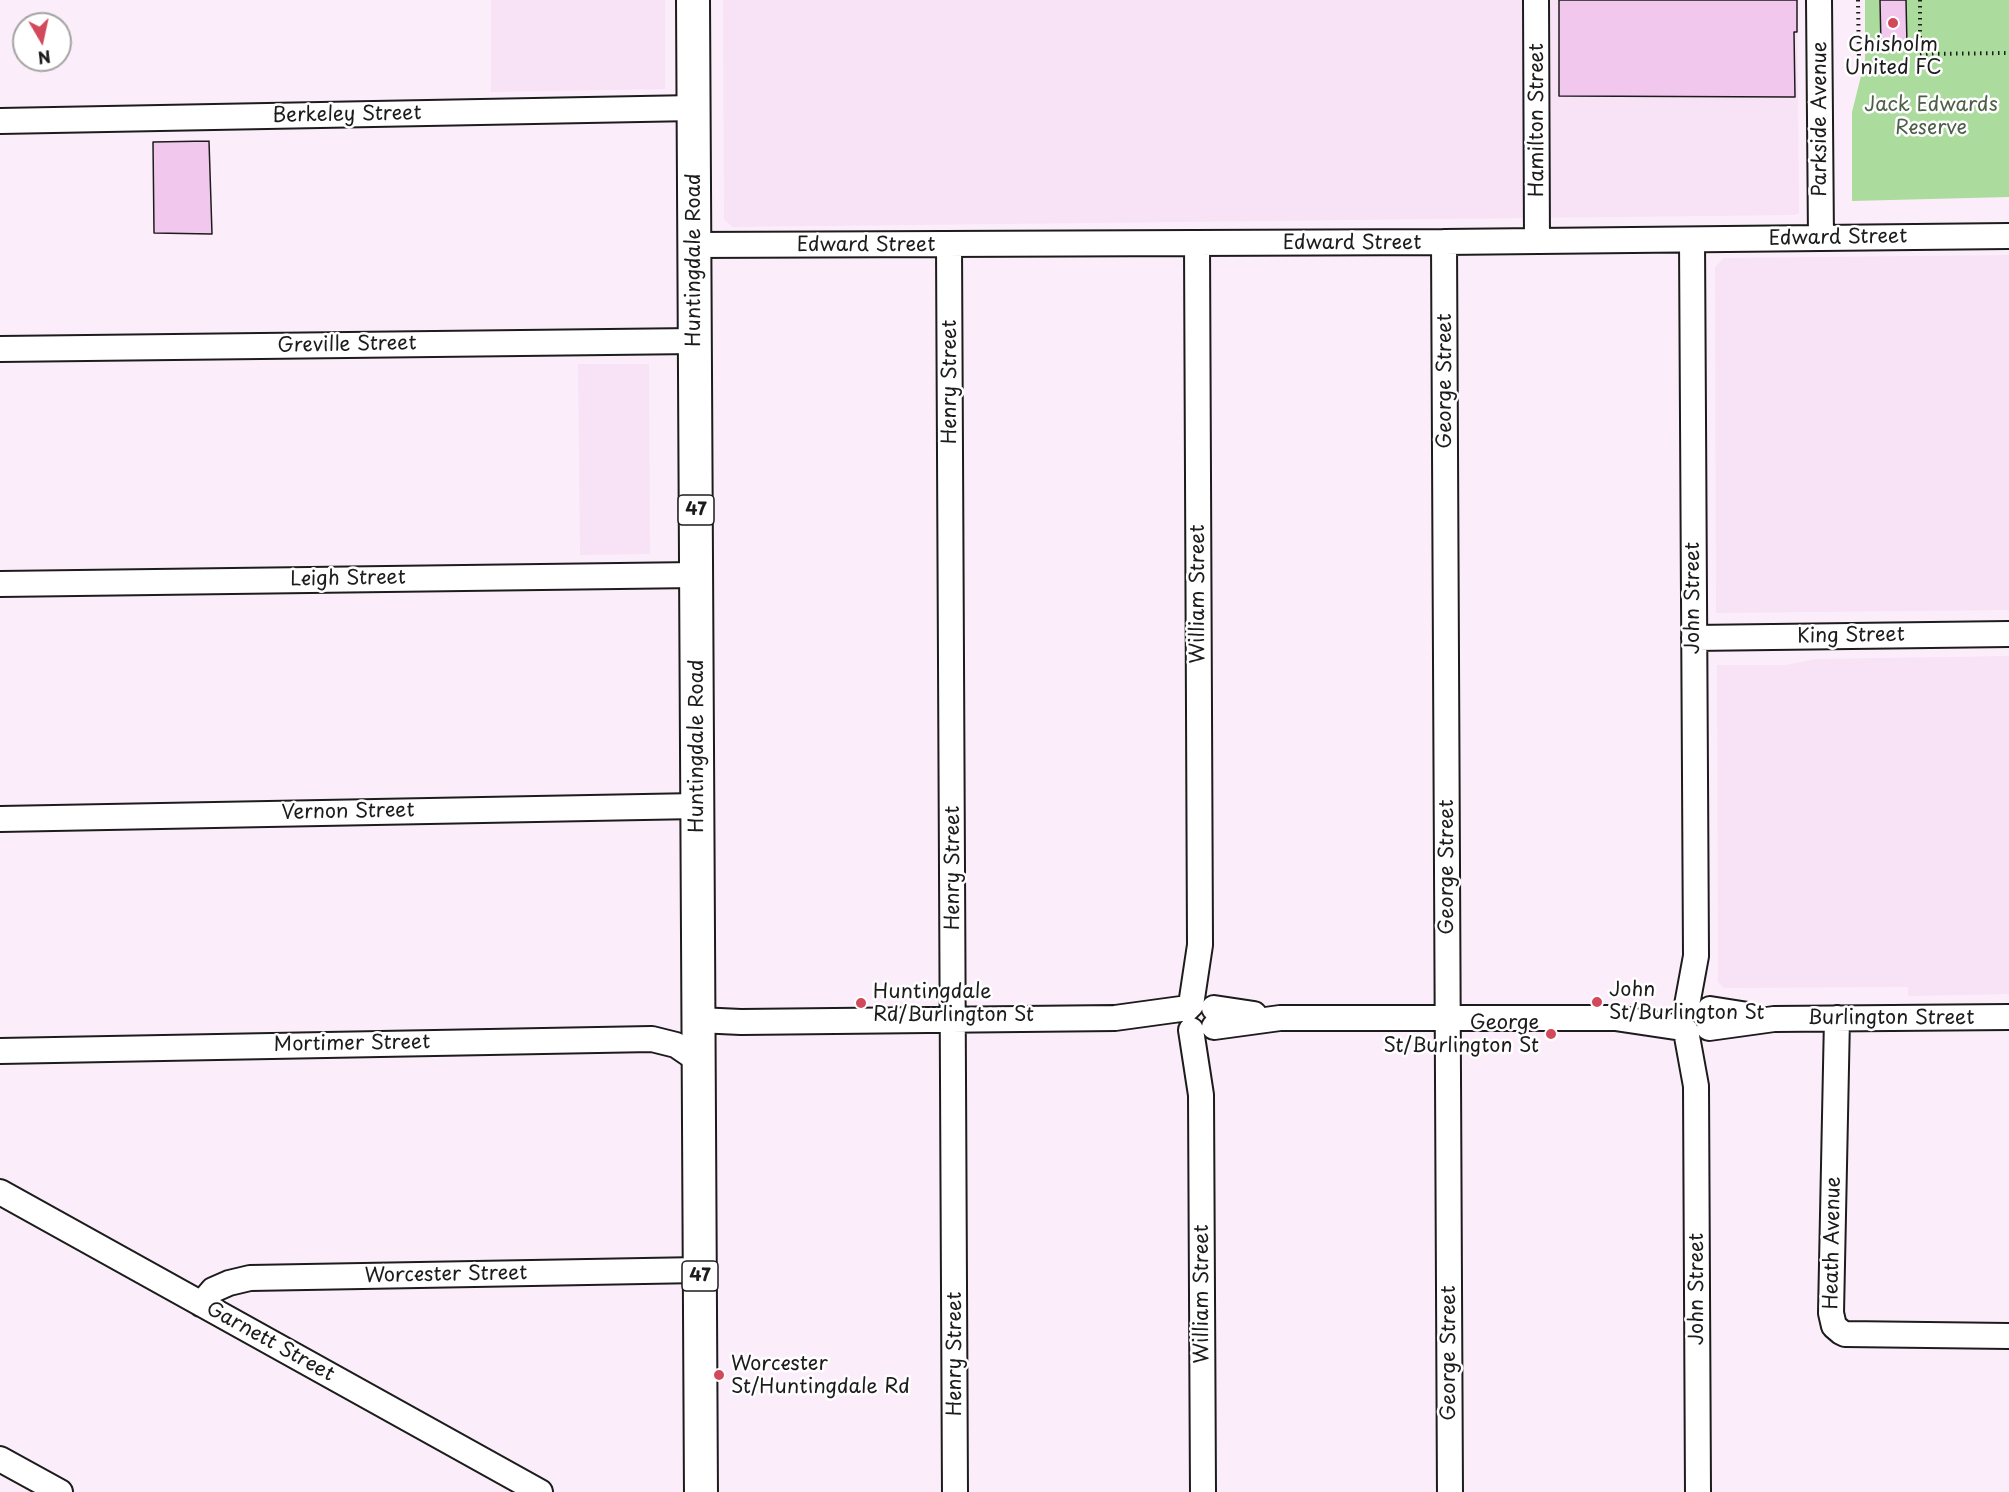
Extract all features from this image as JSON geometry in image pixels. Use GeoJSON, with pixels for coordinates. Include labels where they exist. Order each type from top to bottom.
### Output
{"type":"FeatureCollection","features":[{"type":"Feature","properties":{"kind":"main road","name":"Huntingdale Road"},"geometry":{"type":"LineString","coordinates":[[693,0],[701,1492]]}},
{"type":"Feature","properties":{"kind":"street","name":"Hamilton Street"},"geometry":{"type":"LineString","coordinates":[[1536,0],[1538,241]]}},
{"type":"Feature","properties":{"kind":"street","name":"Parkside Avenue"},"geometry":{"type":"LineString","coordinates":[[1819,0],[1821,238]]}},
{"type":"Feature","properties":{"kind":"street","name":"Berkeley Street"},"geometry":{"type":"LineString","coordinates":[[0,121],[694,108]]}},
{"type":"Feature","properties":{"kind":"street","name":"Edward Street"},"geometry":{"type":"LineString","coordinates":[[694,245],[1444,242],[2009,236]]}},
{"type":"Feature","properties":{"kind":"street","name":"John Street"},"geometry":{"type":"LineString","coordinates":[[1692,240],[1698,1492]]}},
{"type":"Feature","properties":{"kind":"street","name":"George Street"},"geometry":{"type":"LineString","coordinates":[[1444,242],[1450,1492]]}},
{"type":"Feature","properties":{"kind":"street","name":"William Street"},"geometry":{"type":"LineString","coordinates":[[1197,243],[1203,1492]]}},
{"type":"Feature","properties":{"kind":"street","name":"Henry Street"},"geometry":{"type":"LineString","coordinates":[[950,245],[955,1492]]}},
{"type":"Feature","properties":{"kind":"street","name":"Greville Street"},"geometry":{"type":"LineString","coordinates":[[0,349],[695,341]]}},
{"type":"Feature","properties":{"kind":"street","name":"Leigh Street"},"geometry":{"type":"LineString","coordinates":[[0,584],[696,575]]}},
{"type":"Feature","properties":{"kind":"street","name":"King Street"},"geometry":{"type":"LineString","coordinates":[[1694,638],[2009,634]]}},
{"type":"Feature","properties":{"kind":"street","name":"Vernon Street"},"geometry":{"type":"LineString","coordinates":[[0,819],[697,806]]}},
{"type":"Feature","properties":{"kind":"street","name":"Burlington Street"},"geometry":{"type":"LineString","coordinates":[[698,1020],[741,1022],[1115,1018],[2009,1017]]}},
{"type":"Feature","properties":{"kind":"street","name":"Heath Avenue"},"geometry":{"type":"LineString","coordinates":[[1837,1018],[1831,1313],[1834,1326],[1845,1334],[2009,1336]]}},
{"type":"Feature","properties":{"kind":"street","name":"Mortimer Street"},"geometry":{"type":"LineString","coordinates":[[0,1051],[652,1039],[676,1046],[698,1060]]}},
{"type":"Feature","properties":{"kind":"street","name":"Garnett Street"},"geometry":{"type":"LineString","coordinates":[[0,1192],[540,1492]]}},
{"type":"Feature","properties":{"kind":"street","name":"Worcester Street"},"geometry":{"type":"LineString","coordinates":[[201,1304],[213,1290],[250,1278],[700,1270]]}},
{"type":"Feature","properties":{"kind":"street"},"geometry":{"type":"LineString","coordinates":[[0,1459],[60,1492]]}},
{"type":"Feature","properties":{"kind":"path"},"geometry":{"type":"LineString","coordinates":[[1858,0],[1859,63]]}},
{"type":"Feature","properties":{"kind":"path"},"geometry":{"type":"LineString","coordinates":[[1920,0],[1920,54],[2009,53]]}},
{"type":"Feature","properties":{"kind":"shaded area"},"geometry":{"type":"Polygon","coordinates":[[[491,0],[665,0],[665,89],[491,92],[491,0]]]}},
{"type":"Feature","properties":{"kind":"shaded area"},"geometry":{"type":"Polygon","coordinates":[[[723,0],[1797,0],[1799,213],[1795,215],[732,227],[724,219],[723,0]]]}},
{"type":"Feature","properties":{"kind":"shaded area"},"geometry":{"type":"Polygon","coordinates":[[[2009,255],[2009,610],[1716,613],[1715,267],[1724,258],[2009,255]]]}},
{"type":"Feature","properties":{"kind":"shaded area"},"geometry":{"type":"Polygon","coordinates":[[[578,364],[649,364],[650,554],[580,555],[578,364]]]}},
{"type":"Feature","properties":{"kind":"shaded area"},"geometry":{"type":"Polygon","coordinates":[[[2009,656],[2009,994],[1908,996],[1908,987],[1724,988],[1718,982],[1717,665],[1786,665],[1816,659],[2009,656]]]}},
{"type":"Feature","properties":{"kind":"green space","name":"Jack Edwards Reserve"},"geometry":{"type":"Polygon","coordinates":[[[1865,0],[2009,0],[2009,197],[1852,201],[1852,112],[1865,60],[1865,0]]]}},
{"type":"Feature","properties":{"kind":"building"},"geometry":{"type":"Polygon","coordinates":[[[1559,0],[1797,0],[1797,32],[1794,32],[1795,97],[1559,96],[1559,0]]]}},
{"type":"Feature","properties":{"kind":"building","name":"Chisholm United FC"},"geometry":{"type":"Polygon","coordinates":[[[1880,0],[1906,0],[1907,45],[1881,46],[1880,0]]]}},
{"type":"Feature","properties":{"kind":"building"},"geometry":{"type":"Polygon","coordinates":[[[209,141],[212,234],[154,233],[153,142],[209,141]]]}},
{"type":"Feature","properties":{"kind":"place","name":"Chisholm United FC"},"geometry":{"type":"Point","coordinates":[1893,23]}},
{"type":"Feature","properties":{"kind":"place","name":"John St/Burlington St"},"geometry":{"type":"Point","coordinates":[1597,1002]}},
{"type":"Feature","properties":{"kind":"place","name":"Huntingdale Rd/Burlington St"},"geometry":{"type":"Point","coordinates":[861,1003]}},
{"type":"Feature","properties":{"kind":"place","name":"George St/Burlington St"},"geometry":{"type":"Point","coordinates":[1551,1034]}},
{"type":"Feature","properties":{"kind":"place","name":"Worcester St/Huntingdale Rd"},"geometry":{"type":"Point","coordinates":[719,1375]}}]}
